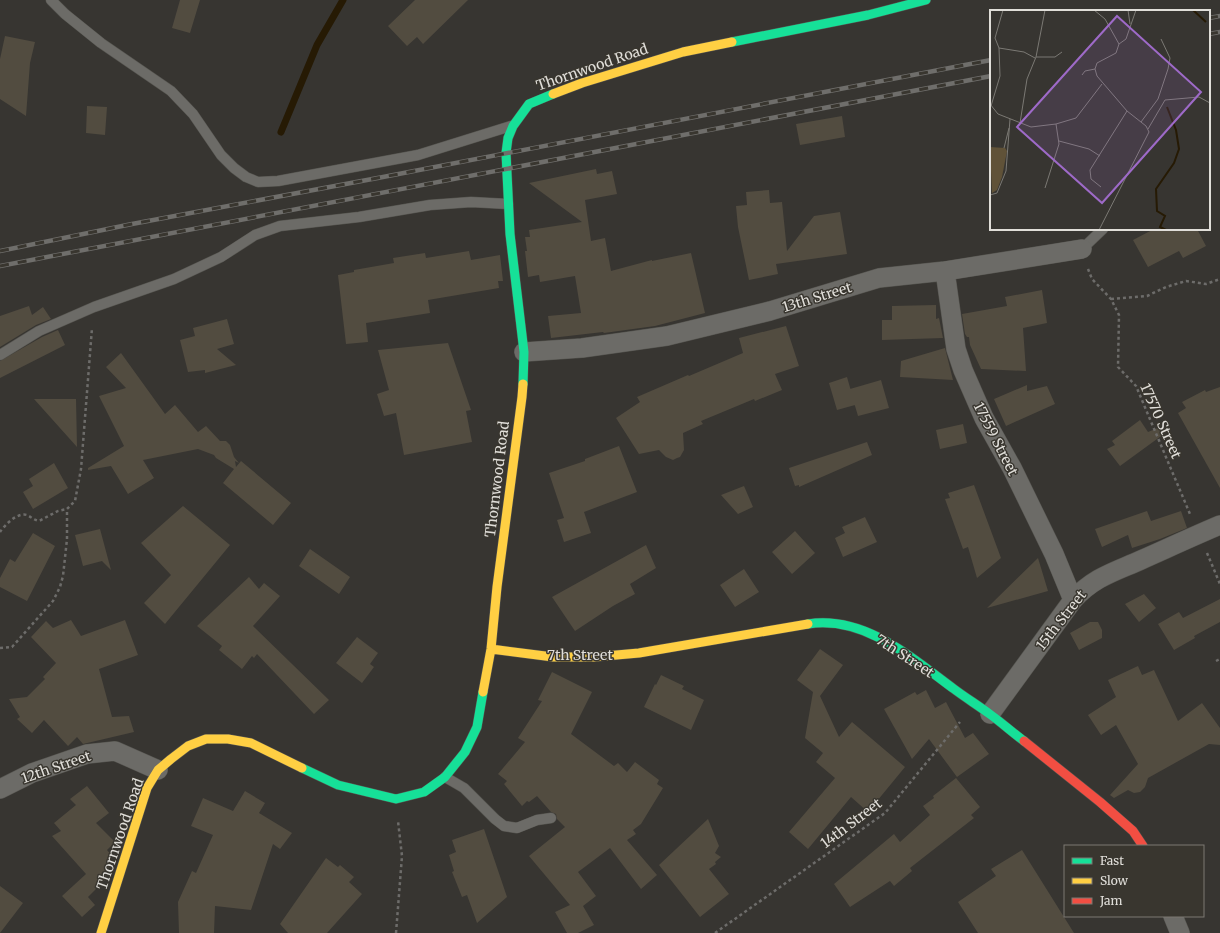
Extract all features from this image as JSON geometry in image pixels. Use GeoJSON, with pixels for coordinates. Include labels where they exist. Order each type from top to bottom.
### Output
{"type":"FeatureCollection","features":[{"type":"Feature","properties":{"kind":"street","name":"Thornwood Road"},"geometry":{"type":"LineString","coordinates":[[101,933],[147,788],[158,770],[188,746],[206,739],[228,739],[251,743],[338,786],[396,799],[424,792],[445,777],[465,752],[477,727],[491,649],[497,587],[522,397],[524,352],[510,234],[506,153],[508,138],[513,126],[529,104],[582,83],[683,52],[868,15],[926,0]]}},
{"type":"Feature","properties":{"kind":"street","name":"13th Street"},"geometry":{"type":"LineString","coordinates":[[524,352],[582,348],[666,336],[770,311],[879,278],[945,271],[1082,249]]}},
{"type":"Feature","properties":{"kind":"street","name":"17559 Street"},"geometry":{"type":"LineString","coordinates":[[945,271],[956,349],[963,370],[984,418],[1012,468],[1054,554],[1073,600]]}},
{"type":"Feature","properties":{"kind":"street","name":"15th Street"},"geometry":{"type":"LineString","coordinates":[[983,709],[1083,589],[1097,579],[1220,524]]}},
{"type":"Feature","properties":{"kind":"street","name":"7th Street"},"geometry":{"type":"LineString","coordinates":[[491,649],[554,657],[594,657],[638,653],[815,623],[842,623],[865,631],[894,646],[983,709],[1100,802],[1133,831],[1142,845]]}},
{"type":"Feature","properties":{"kind":"street","name":"12th Street"},"geometry":{"type":"LineString","coordinates":[[0,790],[32,773],[87,754],[115,751],[158,770]]}},
{"type":"Feature","properties":{"kind":"street"},"geometry":{"type":"LineString","coordinates":[[1173,917],[1180,933]]}},
{"type":"Feature","properties":{"kind":"lane"},"geometry":{"type":"LineString","coordinates":[[50,0],[100,43],[171,91],[193,114],[221,155],[246,177],[258,182],[278,181],[418,155],[513,126]]}},
{"type":"Feature","properties":{"kind":"lane"},"geometry":{"type":"LineString","coordinates":[[0,355],[39,331],[94,307],[174,279],[221,256],[255,235],[280,226],[359,217],[430,205],[471,202],[508,204]]}},
{"type":"Feature","properties":{"kind":"lane"},"geometry":{"type":"LineString","coordinates":[[1082,249],[1102,230]]}},
{"type":"Feature","properties":{"kind":"lane"},"geometry":{"type":"LineString","coordinates":[[445,777],[464,788],[504,826],[517,828],[537,820],[551,818]]}},
{"type":"Feature","properties":{"kind":"path","name":"17570 Street"},"geometry":{"type":"LineString","coordinates":[[1082,249],[1092,279],[1111,299],[1119,315],[1118,367],[1136,386],[1220,584]]}},
{"type":"Feature","properties":{"kind":"path"},"geometry":{"type":"LineString","coordinates":[[1111,299],[1147,296],[1186,281],[1206,284],[1220,279]]}},
{"type":"Feature","properties":{"kind":"path"},"geometry":{"type":"LineString","coordinates":[[0,532],[6,524],[19,516],[26,515],[38,521],[58,511],[67,509],[75,502],[81,469],[94,307]]}},
{"type":"Feature","properties":{"kind":"path"},"geometry":{"type":"LineString","coordinates":[[0,648],[12,647],[53,600],[60,587],[64,576],[67,539],[67,509]]}},
{"type":"Feature","properties":{"kind":"path"},"geometry":{"type":"LineString","coordinates":[[1216,661],[1220,659]]}},
{"type":"Feature","properties":{"kind":"path","name":"14th Street"},"geometry":{"type":"LineString","coordinates":[[715,933],[885,813],[983,709]]}},
{"type":"Feature","properties":{"kind":"path"},"geometry":{"type":"LineString","coordinates":[[396,799],[402,856],[396,933]]}},
{"type":"Feature","properties":{"kind":"building"},"geometry":{"type":"Polygon","coordinates":[[[180,0],[200,0],[190,33],[172,28],[180,0]]]}},
{"type":"Feature","properties":{"kind":"building"},"geometry":{"type":"Polygon","coordinates":[[[415,0],[468,0],[423,44],[417,37],[407,46],[388,26],[415,0]]]}},
{"type":"Feature","properties":{"kind":"building"},"geometry":{"type":"Polygon","coordinates":[[[5,36],[35,42],[30,63],[26,116],[0,99],[0,59],[5,36]]]}},
{"type":"Feature","properties":{"kind":"building"},"geometry":{"type":"Polygon","coordinates":[[[87,106],[107,107],[105,135],[86,133],[87,106]]]}},
{"type":"Feature","properties":{"kind":"building"},"geometry":{"type":"Polygon","coordinates":[[[842,116],[845,137],[800,145],[796,124],[842,116]]]}},
{"type":"Feature","properties":{"kind":"building"},"geometry":{"type":"Polygon","coordinates":[[[596,169],[597,174],[612,171],[617,194],[585,200],[591,241],[605,238],[611,271],[652,260],[691,253],[705,313],[655,326],[551,338],[548,316],[581,313],[575,276],[540,282],[539,275],[528,277],[525,237],[530,237],[529,230],[582,222],[529,183],[596,169]]]}},
{"type":"Feature","properties":{"kind":"building"},"geometry":{"type":"Polygon","coordinates":[[[769,190],[770,203],[782,202],[787,251],[814,216],[840,212],[847,254],[776,264],[778,274],[749,280],[738,227],[736,206],[747,205],[746,192],[769,190]]]}},
{"type":"Feature","properties":{"kind":"building"},"geometry":{"type":"Polygon","coordinates":[[[1152,230],[1198,230],[1206,246],[1183,258],[1179,251],[1148,267],[1133,240],[1152,230]]]}},
{"type":"Feature","properties":{"kind":"building"},"geometry":{"type":"Polygon","coordinates":[[[469,251],[471,260],[500,255],[503,281],[498,281],[499,288],[428,300],[430,313],[366,323],[368,342],[346,344],[338,275],[354,272],[354,270],[394,263],[393,258],[425,253],[426,258],[469,251]]]}},
{"type":"Feature","properties":{"kind":"building"},"geometry":{"type":"Polygon","coordinates":[[[1042,290],[1047,323],[1023,328],[1026,371],[981,369],[970,345],[969,337],[965,334],[962,314],[1007,306],[1005,297],[1042,290]]]}},
{"type":"Feature","properties":{"kind":"building"},"geometry":{"type":"Polygon","coordinates":[[[936,305],[936,319],[939,318],[943,338],[882,340],[882,320],[892,320],[892,306],[936,305]]]}},
{"type":"Feature","properties":{"kind":"building"},"geometry":{"type":"Polygon","coordinates":[[[29,306],[32,315],[43,307],[51,319],[36,325],[0,347],[0,316],[29,306]]]}},
{"type":"Feature","properties":{"kind":"building"},"geometry":{"type":"Polygon","coordinates":[[[227,319],[234,344],[217,349],[236,365],[205,373],[205,370],[188,372],[180,340],[195,336],[193,328],[227,319]]]}},
{"type":"Feature","properties":{"kind":"building"},"geometry":{"type":"Polygon","coordinates":[[[786,326],[799,366],[775,374],[782,390],[755,401],[754,399],[701,421],[703,424],[683,433],[684,450],[680,457],[673,460],[666,457],[659,450],[639,454],[616,418],[640,402],[637,397],[743,353],[739,338],[786,326]]]}},
{"type":"Feature","properties":{"kind":"building"},"geometry":{"type":"Polygon","coordinates":[[[58,330],[65,345],[0,378],[0,361],[42,337],[58,330]]]}},
{"type":"Feature","properties":{"kind":"building"},"geometry":{"type":"Polygon","coordinates":[[[448,343],[471,410],[466,411],[472,442],[404,455],[396,413],[384,416],[377,394],[389,390],[378,350],[448,343]]]}},
{"type":"Feature","properties":{"kind":"building"},"geometry":{"type":"Polygon","coordinates":[[[945,348],[953,380],[900,377],[901,361],[945,348]]]}},
{"type":"Feature","properties":{"kind":"building"},"geometry":{"type":"Polygon","coordinates":[[[121,353],[165,414],[175,405],[198,432],[206,426],[220,441],[226,441],[230,445],[234,457],[239,463],[235,461],[236,467],[241,461],[291,503],[273,525],[223,483],[234,469],[216,458],[214,455],[198,449],[143,460],[154,478],[128,494],[111,466],[88,470],[88,468],[124,446],[99,396],[126,388],[106,367],[121,353]]]}},
{"type":"Feature","properties":{"kind":"building"},"geometry":{"type":"Polygon","coordinates":[[[847,377],[855,405],[837,410],[829,383],[847,377]]]}},
{"type":"Feature","properties":{"kind":"building"},"geometry":{"type":"Polygon","coordinates":[[[881,380],[889,408],[858,416],[850,389],[881,380]]]}},
{"type":"Feature","properties":{"kind":"building"},"geometry":{"type":"Polygon","coordinates":[[[1027,385],[1027,391],[1047,386],[1055,404],[1006,426],[994,399],[1027,385]]]}},
{"type":"Feature","properties":{"kind":"building"},"geometry":{"type":"Polygon","coordinates":[[[1220,387],[1220,488],[1178,413],[1186,408],[1182,402],[1205,390],[1206,392],[1220,387]]]}},
{"type":"Feature","properties":{"kind":"building"},"geometry":{"type":"Polygon","coordinates":[[[34,399],[76,399],[77,447],[34,399]]]}},
{"type":"Feature","properties":{"kind":"building"},"geometry":{"type":"Polygon","coordinates":[[[1140,420],[1148,432],[1165,425],[1168,431],[1120,466],[1107,449],[1115,445],[1112,441],[1140,420]]]}},
{"type":"Feature","properties":{"kind":"building"},"geometry":{"type":"Polygon","coordinates":[[[963,424],[967,443],[940,449],[936,430],[963,424]]]}},
{"type":"Feature","properties":{"kind":"building"},"geometry":{"type":"Polygon","coordinates":[[[867,442],[872,455],[799,487],[799,485],[795,486],[789,468],[867,442]]]}},
{"type":"Feature","properties":{"kind":"building"},"geometry":{"type":"Polygon","coordinates":[[[619,446],[637,492],[584,512],[591,533],[564,542],[557,520],[564,518],[549,473],[585,461],[585,459],[619,446]]]}},
{"type":"Feature","properties":{"kind":"building"},"geometry":{"type":"Polygon","coordinates":[[[54,463],[68,488],[33,509],[23,492],[33,486],[29,479],[54,463]]]}},
{"type":"Feature","properties":{"kind":"building"},"geometry":{"type":"Polygon","coordinates":[[[974,485],[1001,558],[977,578],[968,547],[963,549],[945,499],[950,498],[948,493],[974,485]]]}},
{"type":"Feature","properties":{"kind":"building"},"geometry":{"type":"Polygon","coordinates":[[[744,486],[753,507],[738,514],[721,495],[744,486]]]}},
{"type":"Feature","properties":{"kind":"building"},"geometry":{"type":"Polygon","coordinates":[[[183,506],[230,545],[165,624],[144,603],[171,575],[141,543],[183,506]]]}},
{"type":"Feature","properties":{"kind":"building"},"geometry":{"type":"Polygon","coordinates":[[[1147,511],[1151,521],[1181,511],[1187,528],[1132,548],[1128,535],[1102,547],[1095,529],[1147,511]]]}},
{"type":"Feature","properties":{"kind":"building"},"geometry":{"type":"Polygon","coordinates":[[[865,517],[877,542],[843,557],[835,538],[845,533],[842,527],[865,517]]]}},
{"type":"Feature","properties":{"kind":"building"},"geometry":{"type":"Polygon","coordinates":[[[100,529],[111,570],[102,561],[83,566],[75,535],[100,529]]]}},
{"type":"Feature","properties":{"kind":"building"},"geometry":{"type":"Polygon","coordinates":[[[795,531],[815,553],[792,574],[772,552],[795,531]]]}},
{"type":"Feature","properties":{"kind":"building"},"geometry":{"type":"Polygon","coordinates":[[[33,533],[55,546],[27,601],[0,587],[0,578],[10,559],[15,562],[33,533]]]}},
{"type":"Feature","properties":{"kind":"building"},"geometry":{"type":"Polygon","coordinates":[[[646,545],[656,568],[630,584],[635,594],[613,606],[575,631],[552,597],[646,545]]]}},
{"type":"Feature","properties":{"kind":"building"},"geometry":{"type":"Polygon","coordinates":[[[310,549],[350,577],[339,594],[299,566],[310,549]]]}},
{"type":"Feature","properties":{"kind":"building"},"geometry":{"type":"Polygon","coordinates":[[[1038,558],[1048,591],[987,608],[1038,558]]]}},
{"type":"Feature","properties":{"kind":"building"},"geometry":{"type":"Polygon","coordinates":[[[744,569],[759,592],[735,607],[720,585],[744,569]]]}},
{"type":"Feature","properties":{"kind":"building"},"geometry":{"type":"Polygon","coordinates":[[[249,577],[259,589],[264,583],[280,596],[253,626],[329,700],[314,714],[257,654],[254,658],[252,656],[242,669],[219,650],[222,646],[197,626],[249,577]]]}},
{"type":"Feature","properties":{"kind":"building"},"geometry":{"type":"Polygon","coordinates":[[[1144,594],[1156,608],[1139,622],[1125,604],[1144,594]]]}},
{"type":"Feature","properties":{"kind":"building"},"geometry":{"type":"Polygon","coordinates":[[[1220,599],[1220,622],[1194,636],[1195,638],[1174,650],[1158,624],[1179,612],[1183,618],[1220,599]]]}},
{"type":"Feature","properties":{"kind":"building"},"geometry":{"type":"Polygon","coordinates":[[[71,620],[81,636],[125,620],[138,655],[99,669],[112,717],[129,716],[134,732],[83,744],[77,737],[68,746],[44,720],[32,733],[17,719],[20,717],[9,699],[27,697],[45,679],[43,677],[56,663],[31,637],[46,621],[53,628],[71,620]]]}},
{"type":"Feature","properties":{"kind":"building"},"geometry":{"type":"Polygon","coordinates":[[[1090,622],[1098,622],[1102,630],[1102,638],[1079,650],[1070,633],[1090,622]]]}},
{"type":"Feature","properties":{"kind":"building"},"geometry":{"type":"Polygon","coordinates":[[[357,637],[378,653],[370,664],[374,667],[362,683],[336,663],[357,637]]]}},
{"type":"Feature","properties":{"kind":"building"},"geometry":{"type":"Polygon","coordinates":[[[820,649],[843,665],[820,696],[839,737],[852,722],[905,767],[868,812],[851,797],[808,849],[789,832],[835,778],[816,762],[823,753],[805,738],[813,692],[797,680],[820,649]]]}},
{"type":"Feature","properties":{"kind":"building"},"geometry":{"type":"Polygon","coordinates":[[[1138,666],[1142,675],[1154,670],[1178,721],[1202,703],[1220,728],[1220,745],[1209,744],[1148,778],[1145,787],[1140,792],[1134,793],[1128,790],[1114,798],[1110,795],[1138,764],[1116,725],[1101,735],[1088,715],[1116,697],[1108,680],[1138,666]]]}},
{"type":"Feature","properties":{"kind":"building"},"geometry":{"type":"Polygon","coordinates":[[[552,672],[592,692],[571,734],[614,766],[618,763],[627,772],[635,762],[659,780],[657,784],[663,788],[641,824],[633,830],[636,834],[627,840],[657,875],[641,889],[610,848],[578,872],[596,896],[583,906],[594,925],[578,933],[567,933],[555,912],[570,905],[529,856],[565,827],[557,819],[556,814],[551,812],[537,796],[529,802],[527,801],[522,806],[504,784],[507,781],[498,774],[525,742],[518,738],[542,701],[538,700],[552,672]]]}},
{"type":"Feature","properties":{"kind":"building"},"geometry":{"type":"Polygon","coordinates":[[[661,675],[684,686],[682,689],[704,700],[691,730],[644,707],[661,675]]]}},
{"type":"Feature","properties":{"kind":"building"},"geometry":{"type":"Polygon","coordinates":[[[926,690],[935,708],[946,702],[965,738],[973,733],[989,754],[957,777],[929,739],[912,759],[884,709],[915,692],[917,695],[926,690]]]}},
{"type":"Feature","properties":{"kind":"building"},"geometry":{"type":"Polygon","coordinates":[[[956,778],[980,807],[971,815],[974,818],[910,868],[912,871],[894,886],[890,881],[850,907],[834,884],[894,834],[900,842],[930,815],[923,806],[956,778]]]}},
{"type":"Feature","properties":{"kind":"building"},"geometry":{"type":"Polygon","coordinates":[[[87,786],[109,813],[96,823],[115,842],[107,850],[112,856],[105,880],[88,897],[95,905],[82,917],[62,896],[86,874],[52,836],[61,831],[54,823],[76,805],[70,799],[87,786]]]}},
{"type":"Feature","properties":{"kind":"building"},"geometry":{"type":"Polygon","coordinates":[[[245,791],[265,803],[259,813],[292,833],[280,849],[273,844],[251,910],[215,906],[214,933],[179,933],[178,902],[192,871],[196,873],[213,835],[191,826],[203,798],[233,811],[245,791]]]}},
{"type":"Feature","properties":{"kind":"building"},"geometry":{"type":"Polygon","coordinates":[[[708,819],[719,846],[715,853],[721,857],[715,862],[716,864],[709,869],[729,894],[700,917],[659,865],[708,819]]]}},
{"type":"Feature","properties":{"kind":"building"},"geometry":{"type":"Polygon","coordinates":[[[484,829],[507,897],[477,923],[467,895],[462,897],[452,872],[454,871],[449,855],[456,852],[452,840],[484,829]]]}},
{"type":"Feature","properties":{"kind":"building"},"geometry":{"type":"Polygon","coordinates":[[[1022,850],[1074,933],[978,933],[958,902],[996,876],[991,869],[1022,850]]]}},
{"type":"Feature","properties":{"kind":"building"},"geometry":{"type":"Polygon","coordinates":[[[326,858],[338,867],[340,865],[354,877],[349,882],[362,894],[327,933],[288,933],[280,924],[326,858]]]}},
{"type":"Feature","properties":{"kind":"building"},"geometry":{"type":"Polygon","coordinates":[[[0,886],[23,903],[0,933],[0,886]]]}},
{"type":"Feature","properties":{"kind":"waterway"},"geometry":{"type":"LineString","coordinates":[[281,132],[317,45],[343,0]]}},
{"type":"Feature","properties":{"kind":"railway"},"geometry":{"type":"LineString","coordinates":[[1210,18],[1220,16]]}},
{"type":"Feature","properties":{"kind":"railway"},"geometry":{"type":"LineString","coordinates":[[1210,34],[1220,32]]}},
{"type":"Feature","properties":{"kind":"railway"},"geometry":{"type":"LineString","coordinates":[[0,251],[132,224],[990,60]]}},
{"type":"Feature","properties":{"kind":"railway"},"geometry":{"type":"LineString","coordinates":[[0,266],[990,76]]}},
{"type":"Feature","properties":{"kind":"traffic: fast"},"geometry":{"type":"LineString","coordinates":[[732,42],[868,15],[926,0]]}},
{"type":"Feature","properties":{"kind":"traffic: fast"},"geometry":{"type":"LineString","coordinates":[[523,384],[524,352],[510,234],[506,153],[508,138],[513,126],[529,104],[553,94]]}},
{"type":"Feature","properties":{"kind":"traffic: fast"},"geometry":{"type":"LineString","coordinates":[[808,624],[829,623],[849,626],[868,632],[904,652],[991,715],[1024,741]]}},
{"type":"Feature","properties":{"kind":"traffic: fast"},"geometry":{"type":"LineString","coordinates":[[302,768],[338,785],[396,799],[424,792],[445,777],[465,752],[477,727],[483,692]]}},
{"type":"Feature","properties":{"kind":"traffic: slow"},"geometry":{"type":"LineString","coordinates":[[553,94],[582,83],[683,52],[732,42]]}},
{"type":"Feature","properties":{"kind":"traffic: slow"},"geometry":{"type":"LineString","coordinates":[[483,692],[491,649],[497,587],[523,384]]}},
{"type":"Feature","properties":{"kind":"traffic: slow"},"geometry":{"type":"LineString","coordinates":[[491,649],[553,657],[594,657],[639,653],[808,624]]}},
{"type":"Feature","properties":{"kind":"traffic: slow"},"geometry":{"type":"LineString","coordinates":[[101,933],[147,788],[158,770],[171,759],[188,746],[206,739],[228,739],[251,743],[302,768]]}},
{"type":"Feature","properties":{"kind":"traffic: jam"},"geometry":{"type":"LineString","coordinates":[[1024,741],[1100,802],[1133,831],[1142,845]]}}]}
